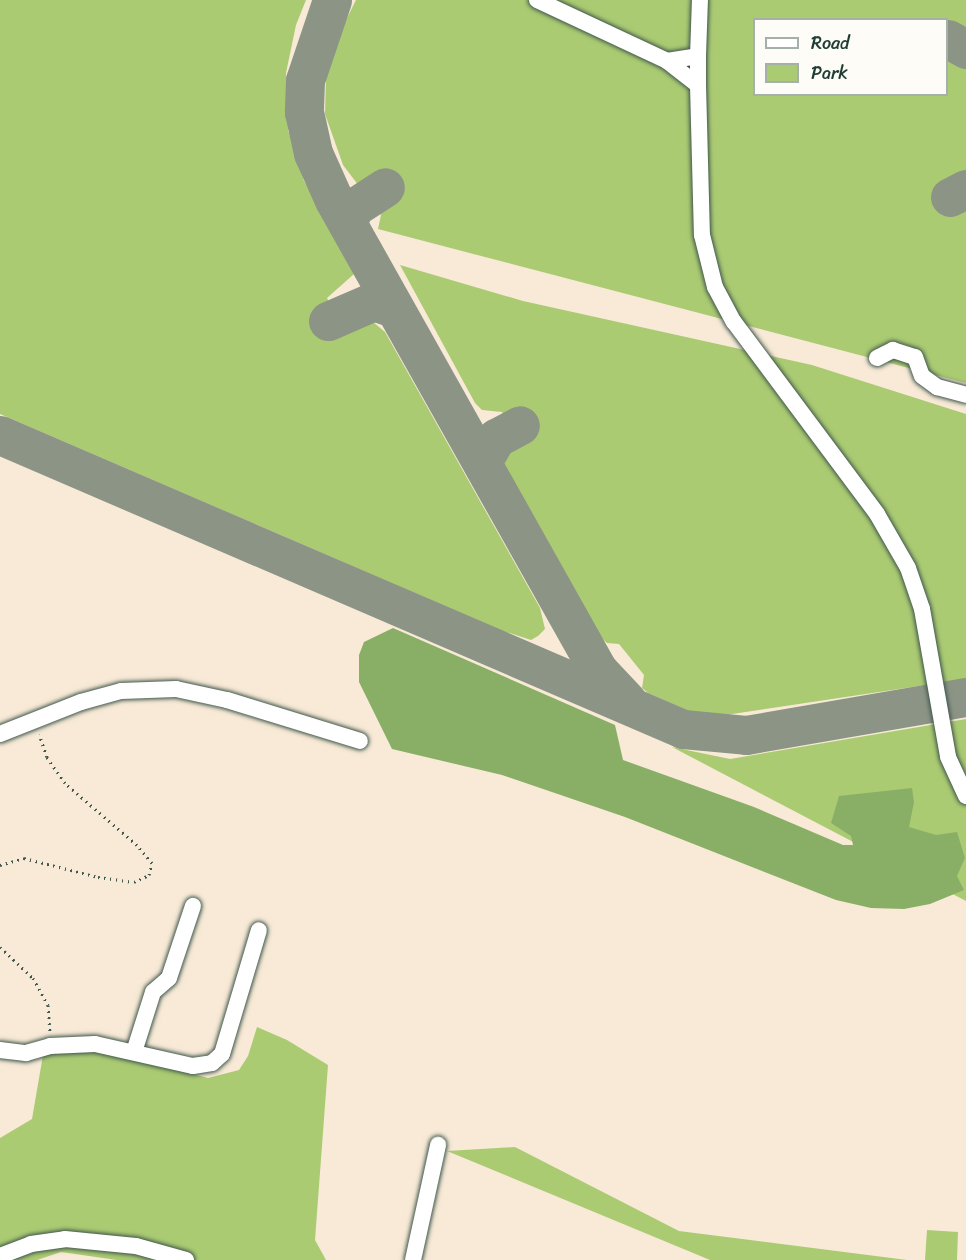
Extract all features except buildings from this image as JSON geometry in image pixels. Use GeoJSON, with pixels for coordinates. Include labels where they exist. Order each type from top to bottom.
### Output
{"type":"FeatureCollection","features":[{"type":"Feature","properties":{"kind":"lane"},"geometry":{"type":"LineString","coordinates":[[537,0],[667,62],[698,85]]}},
{"type":"Feature","properties":{"kind":"lane"},"geometry":{"type":"LineString","coordinates":[[700,0],[698,85],[702,235],[715,287],[734,322],[877,514],[908,568],[922,609],[948,757],[966,796]]}},
{"type":"Feature","properties":{"kind":"lane"},"geometry":{"type":"LineString","coordinates":[[667,62],[699,56]]}},
{"type":"Feature","properties":{"kind":"lane"},"geometry":{"type":"LineString","coordinates":[[877,358],[893,350],[915,357],[922,376],[937,387],[966,395]]}},
{"type":"Feature","properties":{"kind":"lane"},"geometry":{"type":"LineString","coordinates":[[0,734],[81,702],[121,691],[176,689],[227,700],[360,741]]}},
{"type":"Feature","properties":{"kind":"lane"},"geometry":{"type":"LineString","coordinates":[[134,1052],[153,992],[169,978],[194,906]]}},
{"type":"Feature","properties":{"kind":"lane"},"geometry":{"type":"LineString","coordinates":[[0,1050],[26,1053],[50,1046],[95,1044],[193,1066],[212,1062],[222,1054],[259,930]]}},
{"type":"Feature","properties":{"kind":"lane"},"geometry":{"type":"LineString","coordinates":[[413,1260],[438,1145]]}},
{"type":"Feature","properties":{"kind":"lane"},"geometry":{"type":"LineString","coordinates":[[0,1256],[31,1244],[65,1239],[136,1246],[186,1260]]}},
{"type":"Feature","properties":{"kind":"path"},"geometry":{"type":"LineString","coordinates":[[0,865],[24,858],[134,882],[149,875],[152,863],[137,845],[65,783],[47,757],[36,726]]}},
{"type":"Feature","properties":{"kind":"path"},"geometry":{"type":"LineString","coordinates":[[0,947],[33,978],[48,1005],[50,1046]]}},
{"type":"Feature","properties":{"kind":"green space"},"geometry":{"type":"Polygon","coordinates":[[[0,0],[306,0],[296,25],[286,73],[288,130],[304,181],[352,263],[354,274],[327,298],[345,333],[373,322],[385,332],[540,608],[545,629],[538,636],[531,640],[503,631],[0,414],[0,0]]]}},
{"type":"Feature","properties":{"kind":"green space"},"geometry":{"type":"Polygon","coordinates":[[[356,0],[966,0],[966,383],[378,229],[381,215],[343,165],[325,114],[326,76],[334,44],[356,0]]]}},
{"type":"Feature","properties":{"kind":"green space"},"geometry":{"type":"Polygon","coordinates":[[[400,265],[523,301],[812,365],[966,414],[966,679],[719,716],[696,714],[648,693],[642,688],[644,675],[619,644],[607,643],[596,633],[504,467],[505,458],[520,444],[502,412],[482,410],[475,403],[400,265]]]}},
{"type":"Feature","properties":{"kind":"green space"},"geometry":{"type":"Polygon","coordinates":[[[393,628],[615,725],[623,760],[754,807],[843,845],[853,845],[851,836],[831,823],[839,796],[912,788],[914,802],[909,827],[936,835],[957,832],[965,858],[957,876],[964,890],[930,904],[904,909],[871,908],[836,900],[625,817],[502,775],[392,749],[359,682],[359,655],[364,642],[393,628]]]}},
{"type":"Feature","properties":{"kind":"green space"},"geometry":{"type":"Polygon","coordinates":[[[966,719],[966,901],[672,747],[730,759],[966,719]]]}},
{"type":"Feature","properties":{"kind":"green space"},"geometry":{"type":"Polygon","coordinates":[[[257,1027],[287,1040],[328,1065],[315,1240],[326,1260],[117,1260],[61,1252],[37,1260],[0,1260],[0,1138],[32,1119],[43,1055],[70,1048],[127,1056],[208,1078],[239,1070],[248,1056],[257,1027]]]}},
{"type":"Feature","properties":{"kind":"green space"},"geometry":{"type":"Polygon","coordinates":[[[515,1147],[679,1231],[907,1260],[710,1260],[447,1151],[515,1147]]]}},
{"type":"Feature","properties":{"kind":"green space"},"geometry":{"type":"Polygon","coordinates":[[[927,1230],[958,1232],[957,1260],[925,1260],[927,1230]]]}},
{"type":"Feature","properties":{"kind":"taxiway"},"geometry":{"type":"LineString","coordinates":[[332,0],[305,80],[304,112],[313,153],[334,200],[598,670],[627,701]]}},
{"type":"Feature","properties":{"kind":"taxiway"},"geometry":{"type":"LineString","coordinates":[[948,39],[966,49]]}},
{"type":"Feature","properties":{"kind":"taxiway"},"geometry":{"type":"LineString","coordinates":[[350,217],[353,208],[385,187]]}},
{"type":"Feature","properties":{"kind":"taxiway"},"geometry":{"type":"LineString","coordinates":[[950,197],[966,189]]}},
{"type":"Feature","properties":{"kind":"taxiway"},"geometry":{"type":"LineString","coordinates":[[328,321],[374,301],[385,305]]}},
{"type":"Feature","properties":{"kind":"taxiway"},"geometry":{"type":"LineString","coordinates":[[485,457],[496,438],[520,425]]}},
{"type":"Feature","properties":{"kind":"taxiway"},"geometry":{"type":"LineString","coordinates":[[0,435],[683,729],[746,735],[966,697]]}}]}
